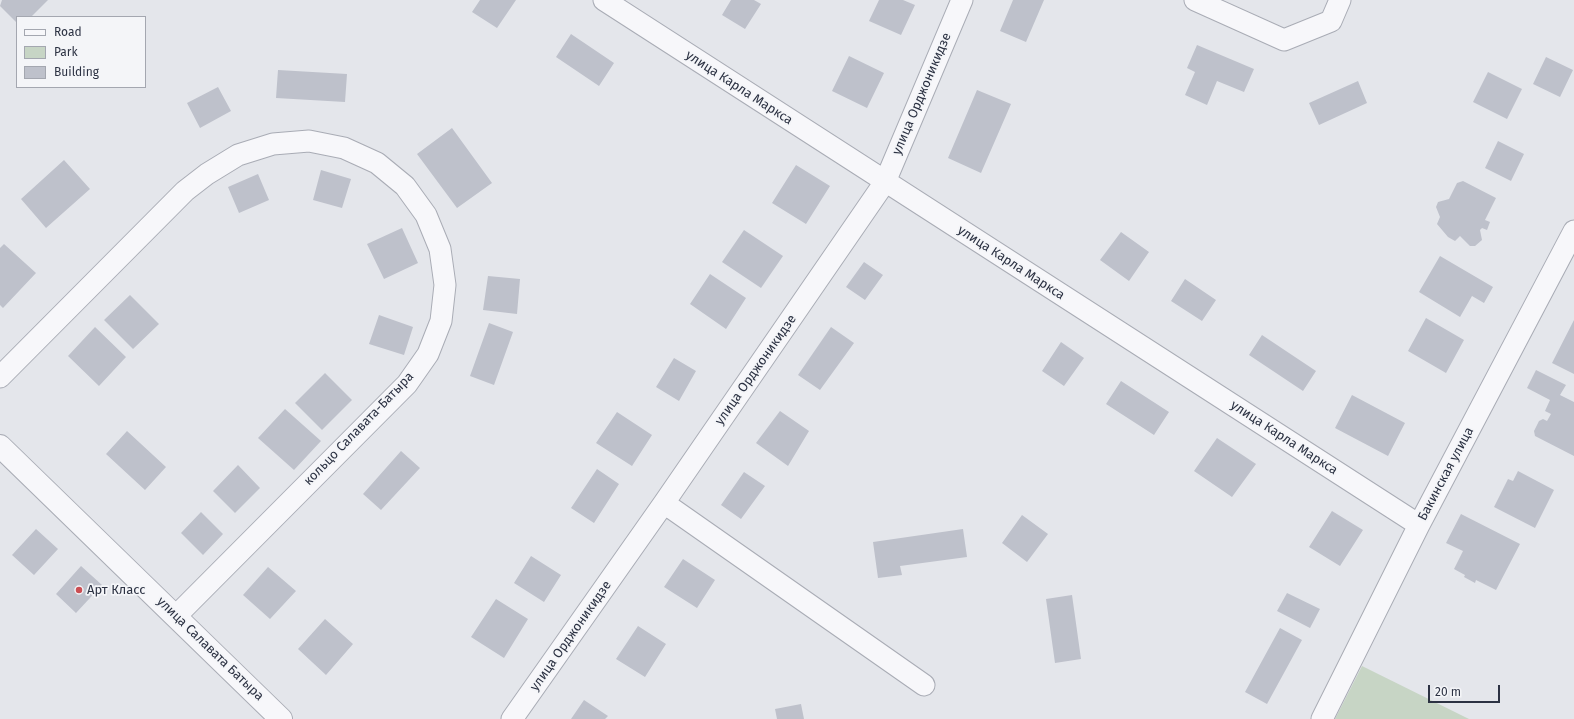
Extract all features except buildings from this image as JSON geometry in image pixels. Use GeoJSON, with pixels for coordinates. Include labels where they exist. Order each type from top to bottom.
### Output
{"type":"FeatureCollection","features":[{"type":"Feature","properties":{"kind":"street","name":"улица Карла Маркса"},"geometry":{"type":"LineString","coordinates":[[604,0],[1419,525]]}},
{"type":"Feature","properties":{"kind":"street","name":"улица Орджоникидзе"},"geometry":{"type":"LineString","coordinates":[[512,719],[664,503],[885,182],[962,0]]}},
{"type":"Feature","properties":{"kind":"street"},"geometry":{"type":"LineString","coordinates":[[1195,0],[1284,40],[1331,21],[1340,0]]}},
{"type":"Feature","properties":{"kind":"street","name":"кольцо Салавата-Батыра"},"geometry":{"type":"LineString","coordinates":[[0,376],[185,191],[238,155],[273,144],[309,141],[344,148],[377,164],[405,186],[426,215],[440,249],[445,285],[440,321],[428,354],[407,384],[176,616]]}},
{"type":"Feature","properties":{"kind":"street","name":"Бакинская улица"},"geometry":{"type":"LineString","coordinates":[[1322,719],[1419,525],[1574,231]]}},
{"type":"Feature","properties":{"kind":"street","name":"улица Салавата Батыра"},"geometry":{"type":"LineString","coordinates":[[0,446],[281,719]]}},
{"type":"Feature","properties":{"kind":"street"},"geometry":{"type":"LineString","coordinates":[[664,503],[924,685]]}},
{"type":"Feature","properties":{"kind":"green space"},"geometry":{"type":"Polygon","coordinates":[[[1362,666],[1469,719],[1335,719],[1362,666]]]}},
{"type":"Feature","properties":{"kind":"place","name":"Арт Класс"},"geometry":{"type":"Point","coordinates":[79,590]}}]}
